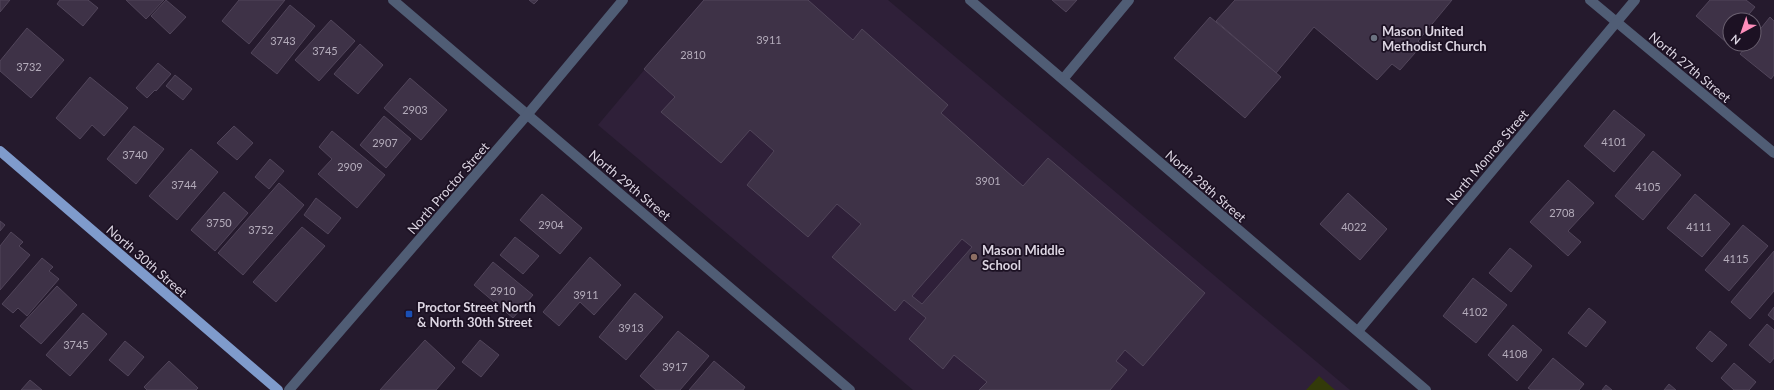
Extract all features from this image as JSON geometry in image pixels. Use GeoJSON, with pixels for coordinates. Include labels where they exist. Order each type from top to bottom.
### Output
{"type":"FeatureCollection","features":[{"type":"Feature","properties":{"kind":"main road","name":"North 30th Street"},"geometry":{"type":"LineString","coordinates":[[0,151],[278,390]]}},
{"type":"Feature","properties":{"kind":"street","name":"North 29th Street"},"geometry":{"type":"LineString","coordinates":[[393,0],[850,390]]}},
{"type":"Feature","properties":{"kind":"street","name":"North Proctor Street"},"geometry":{"type":"LineString","coordinates":[[289,390],[527,115],[624,0]]}},
{"type":"Feature","properties":{"kind":"street","name":"North 28th Street"},"geometry":{"type":"LineString","coordinates":[[970,0],[1064,78],[1257,247],[1426,390]]}},
{"type":"Feature","properties":{"kind":"street"},"geometry":{"type":"LineString","coordinates":[[1064,78],[1129,0]]}},
{"type":"Feature","properties":{"kind":"street","name":"North 27th Street"},"geometry":{"type":"LineString","coordinates":[[1590,0],[1774,153]]}},
{"type":"Feature","properties":{"kind":"street","name":"North Monroe Street"},"geometry":{"type":"LineString","coordinates":[[1358,331],[1635,0]]}},
{"type":"Feature","properties":{"kind":"shaded area","name":"Mason Middle School"},"geometry":{"type":"Polygon","coordinates":[[[703,0],[888,0],[1350,390],[913,390],[598,125],[703,0]]]}},
{"type":"Feature","properties":{"kind":"green space"},"geometry":{"type":"Polygon","coordinates":[[[1319,376],[1335,390],[1306,390],[1319,376]]]}},
{"type":"Feature","properties":{"kind":"building"},"geometry":{"type":"Polygon","coordinates":[[[0,0],[10,0],[0,12],[0,0]]]}},
{"type":"Feature","properties":{"kind":"building"},"geometry":{"type":"Polygon","coordinates":[[[60,0],[88,0],[98,8],[83,26],[57,4],[60,0]]]}},
{"type":"Feature","properties":{"kind":"building"},"geometry":{"type":"Polygon","coordinates":[[[126,0],[164,0],[146,19],[126,0]]]}},
{"type":"Feature","properties":{"kind":"building"},"geometry":{"type":"Polygon","coordinates":[[[166,0],[186,17],[170,34],[151,16],[166,0]]]}},
{"type":"Feature","properties":{"kind":"building"},"geometry":{"type":"Polygon","coordinates":[[[239,0],[285,0],[249,44],[222,21],[239,0]]]}},
{"type":"Feature","properties":{"kind":"building"},"geometry":{"type":"Polygon","coordinates":[[[529,0],[538,0],[534,4],[529,0]]]}},
{"type":"Feature","properties":{"kind":"building","name":"Mason Middle School"},"geometry":{"type":"Polygon","coordinates":[[[704,0],[808,0],[853,40],[862,29],[948,105],[941,113],[1023,186],[1048,158],[1205,293],[1143,366],[1125,350],[1116,361],[1127,370],[1110,390],[979,390],[987,382],[954,355],[943,369],[909,339],[926,318],[904,300],[895,311],[832,257],[861,224],[837,204],[808,237],[747,185],[774,151],[750,130],[721,163],[661,112],[675,97],[644,69],[704,0]],[[962,239],[912,296],[922,304],[972,247],[962,239]]]}},
{"type":"Feature","properties":{"kind":"building"},"geometry":{"type":"Polygon","coordinates":[[[1052,0],[1077,0],[1066,12],[1052,0]]]}},
{"type":"Feature","properties":{"kind":"building","name":"Mason United Methodist Church"},"geometry":{"type":"Polygon","coordinates":[[[1235,0],[1452,0],[1418,41],[1422,45],[1400,70],[1392,64],[1377,80],[1314,27],[1276,73],[1216,21],[1235,0]]]}},
{"type":"Feature","properties":{"kind":"building"},"geometry":{"type":"Polygon","coordinates":[[[1710,0],[1746,0],[1755,7],[1751,12],[1722,12],[1722,39],[1696,16],[1710,0]]]}},
{"type":"Feature","properties":{"kind":"building"},"geometry":{"type":"Polygon","coordinates":[[[290,5],[315,26],[277,74],[251,53],[290,5]]]}},
{"type":"Feature","properties":{"kind":"building"},"geometry":{"type":"Polygon","coordinates":[[[1210,17],[1281,77],[1245,118],[1174,58],[1210,17]]]}},
{"type":"Feature","properties":{"kind":"building"},"geometry":{"type":"Polygon","coordinates":[[[1770,17],[1774,21],[1774,75],[1771,79],[1740,54],[1742,52],[1762,52],[1762,27],[1770,17]]]}},
{"type":"Feature","properties":{"kind":"building"},"geometry":{"type":"Polygon","coordinates":[[[331,20],[355,41],[319,81],[295,60],[331,20]]]}},
{"type":"Feature","properties":{"kind":"building"},"geometry":{"type":"Polygon","coordinates":[[[27,28],[64,60],[31,98],[0,71],[0,61],[27,28]]]}},
{"type":"Feature","properties":{"kind":"building"},"geometry":{"type":"Polygon","coordinates":[[[360,44],[383,65],[358,94],[334,74],[360,44]]]}},
{"type":"Feature","properties":{"kind":"building"},"geometry":{"type":"Polygon","coordinates":[[[158,63],[171,74],[156,91],[155,90],[147,98],[136,88],[158,63]]]}},
{"type":"Feature","properties":{"kind":"building"},"geometry":{"type":"Polygon","coordinates":[[[175,75],[192,89],[183,100],[166,86],[175,75]]]}},
{"type":"Feature","properties":{"kind":"building"},"geometry":{"type":"Polygon","coordinates":[[[90,77],[128,108],[104,136],[92,125],[80,139],[56,118],[90,77]]]}},
{"type":"Feature","properties":{"kind":"building"},"geometry":{"type":"Polygon","coordinates":[[[410,78],[447,110],[421,140],[384,108],[410,78]]]}},
{"type":"Feature","properties":{"kind":"building"},"geometry":{"type":"Polygon","coordinates":[[[1614,110],[1645,135],[1614,172],[1584,146],[1614,110]]]}},
{"type":"Feature","properties":{"kind":"building"},"geometry":{"type":"Polygon","coordinates":[[[384,116],[411,139],[386,168],[360,145],[384,116]]]}},
{"type":"Feature","properties":{"kind":"building"},"geometry":{"type":"Polygon","coordinates":[[[134,126],[164,149],[136,184],[107,159],[134,126]]]}},
{"type":"Feature","properties":{"kind":"building"},"geometry":{"type":"Polygon","coordinates":[[[234,126],[253,143],[237,160],[217,143],[234,126]]]}},
{"type":"Feature","properties":{"kind":"building"},"geometry":{"type":"Polygon","coordinates":[[[332,131],[385,175],[357,208],[318,174],[332,159],[319,147],[332,131]]]}},
{"type":"Feature","properties":{"kind":"building"},"geometry":{"type":"Polygon","coordinates":[[[191,149],[218,172],[177,220],[149,196],[191,149]]]}},
{"type":"Feature","properties":{"kind":"building"},"geometry":{"type":"Polygon","coordinates":[[[1653,151],[1681,175],[1643,220],[1615,196],[1653,151]]]}},
{"type":"Feature","properties":{"kind":"building"},"geometry":{"type":"Polygon","coordinates":[[[270,159],[284,171],[269,189],[255,177],[270,159]]]}},
{"type":"Feature","properties":{"kind":"building"},"geometry":{"type":"Polygon","coordinates":[[[1568,180],[1594,203],[1568,231],[1581,242],[1568,256],[1530,222],[1568,180]]]}},
{"type":"Feature","properties":{"kind":"building"},"geometry":{"type":"Polygon","coordinates":[[[279,183],[304,205],[243,275],[218,253],[279,183]]]}},
{"type":"Feature","properties":{"kind":"building"},"geometry":{"type":"Polygon","coordinates":[[[224,192],[248,213],[215,251],[191,230],[224,192]]]}},
{"type":"Feature","properties":{"kind":"building"},"geometry":{"type":"Polygon","coordinates":[[[1348,193],[1387,229],[1360,260],[1320,224],[1348,193]]]}},
{"type":"Feature","properties":{"kind":"building"},"geometry":{"type":"Polygon","coordinates":[[[542,194],[582,228],[560,254],[520,220],[542,194]]]}},
{"type":"Feature","properties":{"kind":"building"},"geometry":{"type":"Polygon","coordinates":[[[1695,194],[1730,224],[1702,257],[1667,228],[1695,194]]]}},
{"type":"Feature","properties":{"kind":"building"},"geometry":{"type":"Polygon","coordinates":[[[316,198],[341,218],[328,234],[304,215],[316,198]]]}},
{"type":"Feature","properties":{"kind":"building"},"geometry":{"type":"Polygon","coordinates":[[[0,221],[5,225],[0,231],[0,221]]]}},
{"type":"Feature","properties":{"kind":"building"},"geometry":{"type":"Polygon","coordinates":[[[1743,225],[1768,246],[1729,291],[1705,270],[1743,225]]]}},
{"type":"Feature","properties":{"kind":"building"},"geometry":{"type":"Polygon","coordinates":[[[302,227],[325,246],[276,302],[253,282],[302,227]]]}},
{"type":"Feature","properties":{"kind":"building"},"geometry":{"type":"Polygon","coordinates":[[[11,232],[23,242],[19,246],[30,255],[0,290],[0,246],[11,232]]]}},
{"type":"Feature","properties":{"kind":"building"},"geometry":{"type":"Polygon","coordinates":[[[515,237],[539,256],[523,274],[500,255],[515,237]]]}},
{"type":"Feature","properties":{"kind":"building"},"geometry":{"type":"Polygon","coordinates":[[[1510,248],[1532,266],[1511,292],[1489,273],[1510,248]]]}},
{"type":"Feature","properties":{"kind":"building"},"geometry":{"type":"Polygon","coordinates":[[[1774,251],[1774,291],[1750,319],[1731,302],[1774,251]]]}},
{"type":"Feature","properties":{"kind":"building"},"geometry":{"type":"Polygon","coordinates":[[[590,257],[621,285],[594,315],[580,302],[559,326],[543,312],[590,257]]]}},
{"type":"Feature","properties":{"kind":"building"},"geometry":{"type":"Polygon","coordinates":[[[42,258],[53,267],[49,271],[59,279],[27,316],[18,308],[13,313],[2,304],[42,258]]]}},
{"type":"Feature","properties":{"kind":"building"},"geometry":{"type":"Polygon","coordinates":[[[493,262],[533,295],[513,318],[474,285],[493,262]]]}},
{"type":"Feature","properties":{"kind":"building"},"geometry":{"type":"Polygon","coordinates":[[[1473,278],[1507,305],[1476,343],[1443,316],[1473,278]]]}},
{"type":"Feature","properties":{"kind":"building"},"geometry":{"type":"Polygon","coordinates":[[[57,286],[77,305],[41,344],[20,326],[57,286]]]}},
{"type":"Feature","properties":{"kind":"building"},"geometry":{"type":"Polygon","coordinates":[[[635,293],[663,317],[626,360],[599,337],[635,293]]]}},
{"type":"Feature","properties":{"kind":"building"},"geometry":{"type":"Polygon","coordinates":[[[1774,307],[1774,320],[1768,315],[1774,307]]]}},
{"type":"Feature","properties":{"kind":"building"},"geometry":{"type":"Polygon","coordinates":[[[1589,308],[1606,322],[1586,347],[1568,333],[1589,308]]]}},
{"type":"Feature","properties":{"kind":"building"},"geometry":{"type":"Polygon","coordinates":[[[83,313],[107,334],[70,376],[46,355],[83,313]]]}},
{"type":"Feature","properties":{"kind":"building"},"geometry":{"type":"Polygon","coordinates":[[[1767,324],[1774,330],[1774,358],[1770,363],[1749,345],[1767,324]]]}},
{"type":"Feature","properties":{"kind":"building"},"geometry":{"type":"Polygon","coordinates":[[[1513,325],[1542,350],[1517,381],[1488,355],[1513,325]]]}},
{"type":"Feature","properties":{"kind":"building"},"geometry":{"type":"Polygon","coordinates":[[[678,331],[709,356],[680,390],[656,390],[640,376],[678,331]]]}},
{"type":"Feature","properties":{"kind":"building"},"geometry":{"type":"Polygon","coordinates":[[[1710,331],[1727,345],[1712,362],[1696,348],[1710,331]]]}},
{"type":"Feature","properties":{"kind":"building"},"geometry":{"type":"Polygon","coordinates":[[[425,340],[455,368],[436,390],[380,390],[425,340]]]}},
{"type":"Feature","properties":{"kind":"building"},"geometry":{"type":"Polygon","coordinates":[[[480,340],[499,355],[481,377],[462,362],[480,340]]]}},
{"type":"Feature","properties":{"kind":"building"},"geometry":{"type":"Polygon","coordinates":[[[125,341],[144,357],[128,376],[109,360],[125,341]]]}},
{"type":"Feature","properties":{"kind":"building"},"geometry":{"type":"Polygon","coordinates":[[[1553,358],[1584,384],[1579,390],[1531,390],[1528,388],[1553,358]]]}},
{"type":"Feature","properties":{"kind":"building"},"geometry":{"type":"Polygon","coordinates":[[[169,361],[198,388],[196,390],[147,390],[144,387],[169,361]]]}},
{"type":"Feature","properties":{"kind":"building"},"geometry":{"type":"Polygon","coordinates":[[[714,361],[745,387],[743,390],[689,390],[714,361]]]}},
{"type":"Feature","properties":{"kind":"building"},"geometry":{"type":"Polygon","coordinates":[[[1734,363],[1756,382],[1749,390],[1734,390],[1721,378],[1734,363]]]}},
{"type":"Feature","properties":{"kind":"building"},"geometry":{"type":"Polygon","coordinates":[[[30,380],[42,390],[21,390],[30,380]]]}},
{"type":"Feature","properties":{"kind":"building"},"geometry":{"type":"Polygon","coordinates":[[[1669,384],[1676,390],[1664,390],[1669,384]]]}},
{"type":"Feature","properties":{"kind":"building"},"geometry":{"type":"Polygon","coordinates":[[[1606,385],[1612,390],[1602,390],[1606,385]]]}},
{"type":"Feature","properties":{"kind":"place","name":"Mason United Methodist Church"},"geometry":{"type":"Point","coordinates":[1374,38]}},
{"type":"Feature","properties":{"kind":"place","name":"Mason Middle School"},"geometry":{"type":"Point","coordinates":[974,257]}},
{"type":"Feature","properties":{"kind":"place","name":"Proctor Street North & North 30th Street"},"geometry":{"type":"Point","coordinates":[409,314]}}]}
